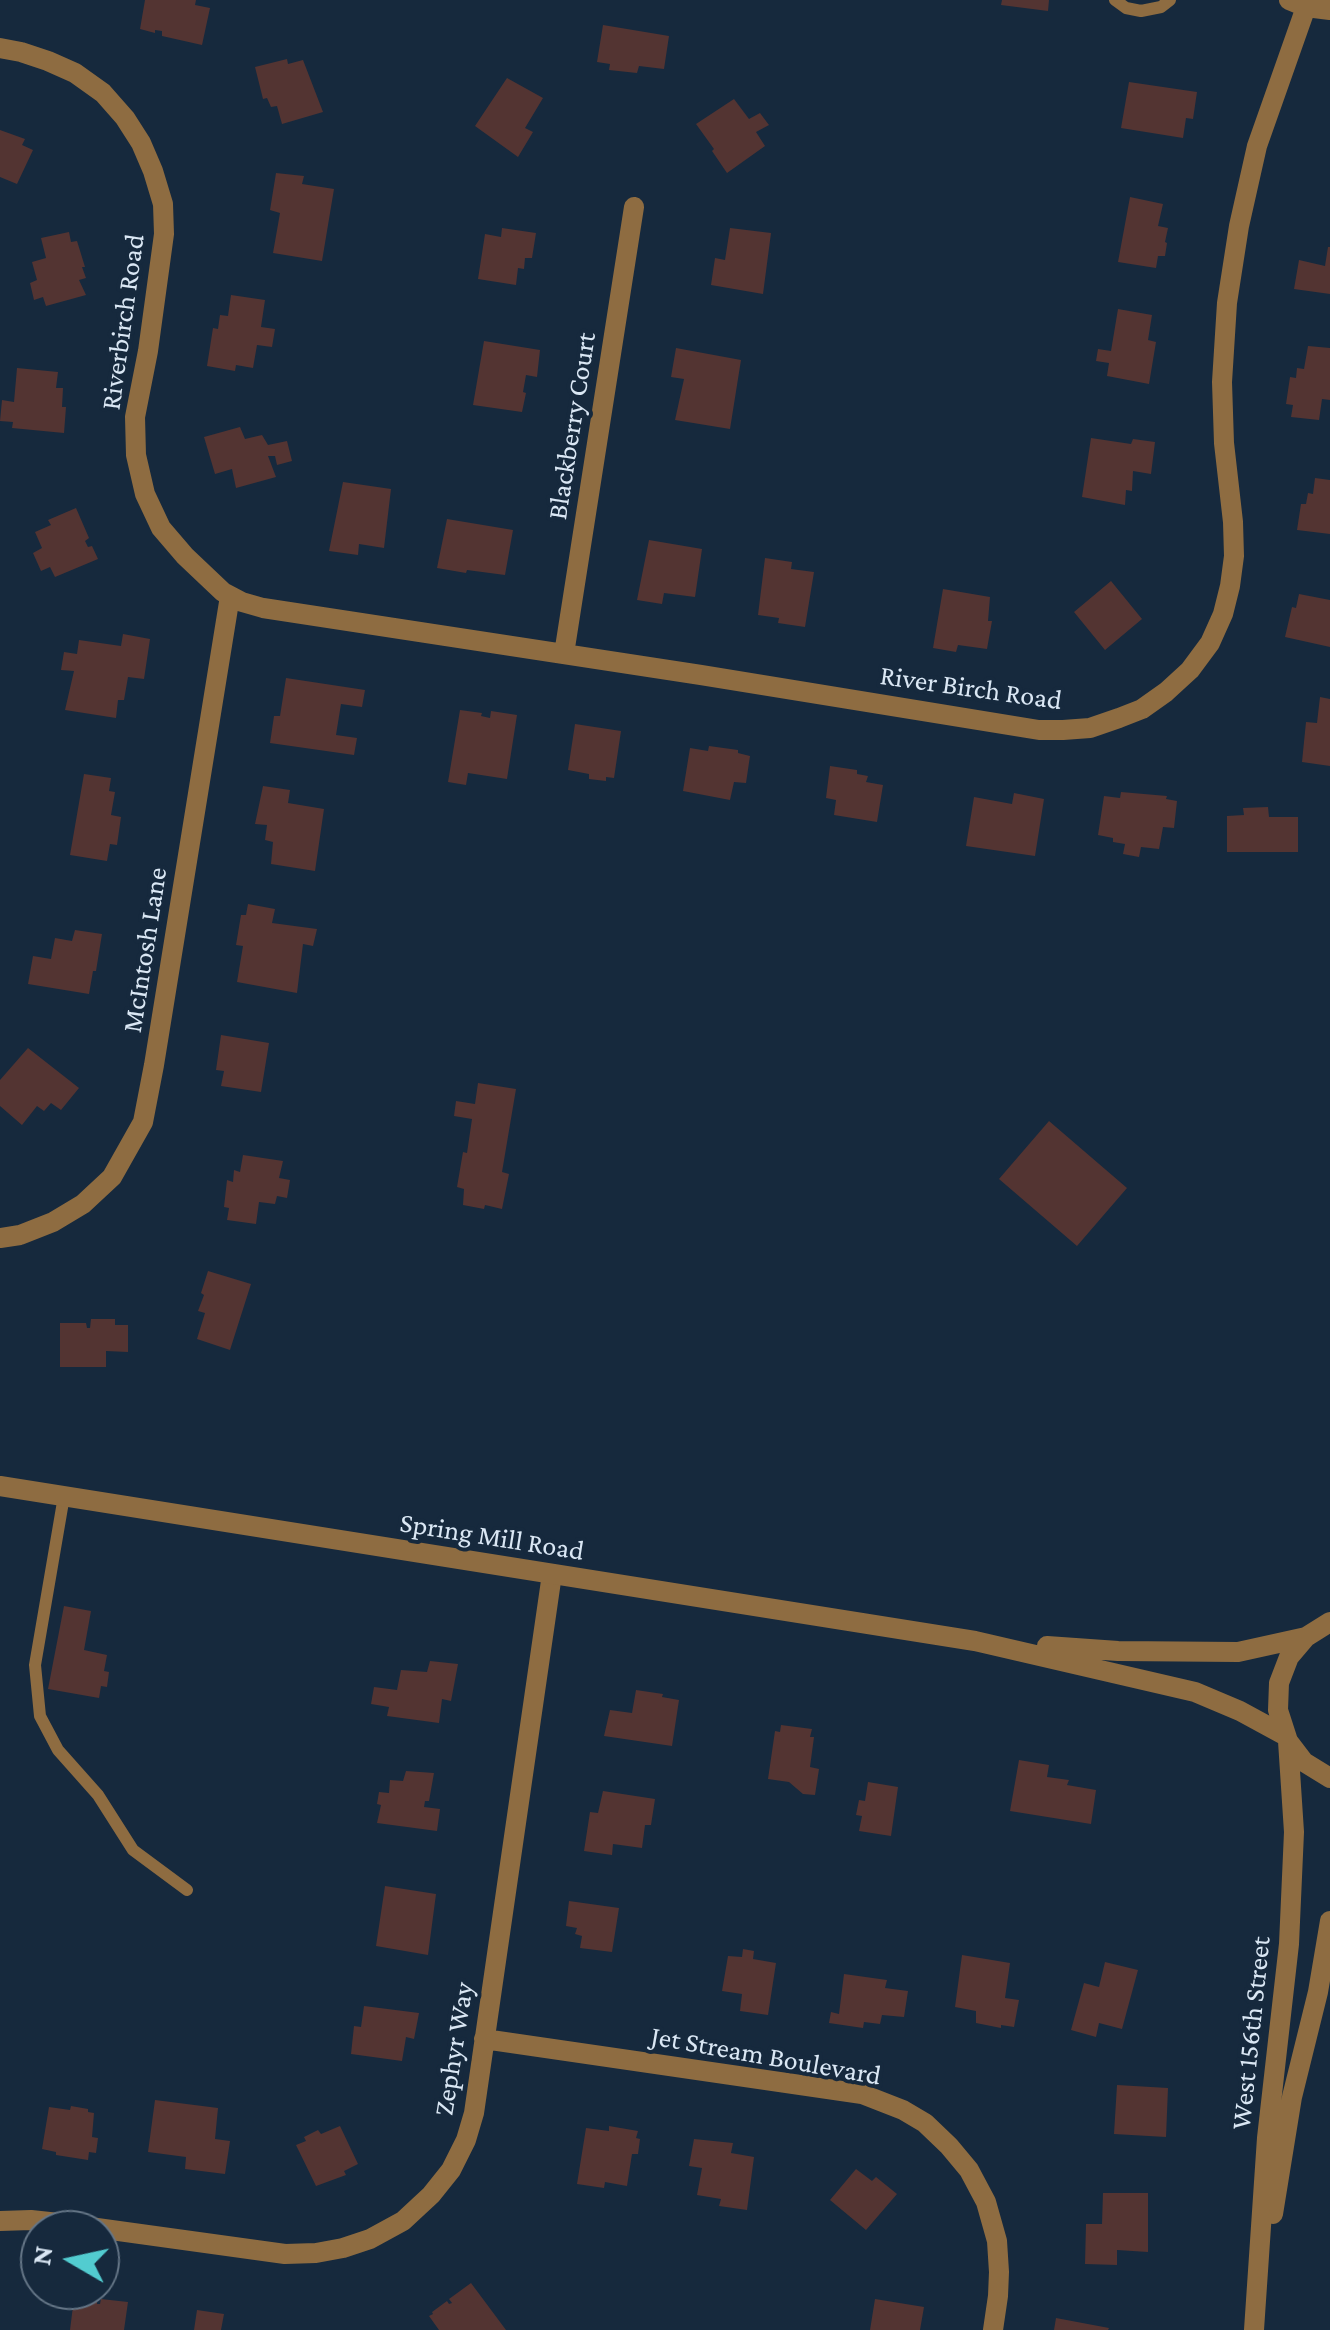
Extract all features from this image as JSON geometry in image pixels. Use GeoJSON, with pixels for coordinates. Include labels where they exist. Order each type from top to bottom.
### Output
{"type":"FeatureCollection","features":[{"type":"Feature","properties":{"kind":"street"},"geometry":{"type":"LineString","coordinates":[[1298,4],[1330,10]]}},
{"type":"Feature","properties":{"kind":"street","name":"River Birch Road"},"geometry":{"type":"LineString","coordinates":[[230,596],[263,608],[1039,730],[1090,728],[1142,708],[1190,670],[1210,644],[1224,614],[1234,556],[1222,382],[1227,303],[1238,226],[1298,4]]}},
{"type":"Feature","properties":{"kind":"street","name":"Riverbirch Road"},"geometry":{"type":"LineString","coordinates":[[0,48],[48,60],[76,73],[102,93],[142,143],[154,171],[163,204],[164,234],[136,417],[136,455],[146,494],[162,528],[185,556],[230,596]]}},
{"type":"Feature","properties":{"kind":"street","name":"Blackberry Court"},"geometry":{"type":"LineString","coordinates":[[564,654],[634,206]]}},
{"type":"Feature","properties":{"kind":"street","name":"McIntosh Lane"},"geometry":{"type":"LineString","coordinates":[[0,1238],[53,1222],[83,1204],[112,1177],[143,1122],[230,596]]}},
{"type":"Feature","properties":{"kind":"street","name":"Spring Mill Road"},"geometry":{"type":"LineString","coordinates":[[0,1486],[975,1641],[1104,1669],[1195,1692],[1240,1711],[1287,1739],[1304,1762],[1330,1778]]}},
{"type":"Feature","properties":{"kind":"street","name":"Zephyr Way"},"geometry":{"type":"LineString","coordinates":[[0,2221],[68,2224],[285,2254],[316,2253],[370,2239],[403,2221],[430,2195],[451,2170],[474,2112],[552,1574]]}},
{"type":"Feature","properties":{"kind":"street"},"geometry":{"type":"LineString","coordinates":[[1308,1635],[1330,1601]]}},
{"type":"Feature","properties":{"kind":"street"},"geometry":{"type":"LineString","coordinates":[[1308,1635],[1330,1622]]}},
{"type":"Feature","properties":{"kind":"street","name":"Spring Mill Road"},"geometry":{"type":"LineString","coordinates":[[975,1641],[1118,1650],[1238,1652],[1308,1635]]}},
{"type":"Feature","properties":{"kind":"street","name":"West 156th Street"},"geometry":{"type":"LineString","coordinates":[[1254,2330],[1267,2138],[1289,1944],[1294,1832],[1287,1739],[1278,1710],[1280,1683],[1289,1658],[1308,1635]]}},
{"type":"Feature","properties":{"kind":"street","name":"West 156th Street"},"geometry":{"type":"LineString","coordinates":[[1254,2330],[1292,2097],[1318,1992],[1330,1920]]}},
{"type":"Feature","properties":{"kind":"street","name":"Jet Stream Boulevard"},"geometry":{"type":"LineString","coordinates":[[484,2039],[862,2094],[903,2110],[925,2123],[949,2146],[969,2170],[986,2202],[998,2256],[993,2330]]}},
{"type":"Feature","properties":{"kind":"lane"},"geometry":{"type":"LineString","coordinates":[[1115,0],[1126,8],[1141,11],[1170,0]]}},
{"type":"Feature","properties":{"kind":"lane"},"geometry":{"type":"LineString","coordinates":[[64,1496],[35,1665],[40,1716],[58,1750],[98,1795],[133,1850],[187,1890]]}},
{"type":"Feature","properties":{"kind":"building"},"geometry":{"type":"Polygon","coordinates":[[[145,0],[196,0],[195,5],[210,8],[202,45],[162,36],[162,31],[140,29],[145,0]]]}},
{"type":"Feature","properties":{"kind":"building"},"geometry":{"type":"Polygon","coordinates":[[[1002,0],[1049,0],[1048,11],[1001,5],[1002,0]]]}},
{"type":"Feature","properties":{"kind":"building"},"geometry":{"type":"Polygon","coordinates":[[[603,25],[669,36],[664,69],[639,66],[637,73],[609,70],[610,64],[597,62],[603,25]]]}},
{"type":"Feature","properties":{"kind":"building"},"geometry":{"type":"Polygon","coordinates":[[[287,59],[288,64],[303,60],[323,112],[282,124],[277,106],[271,107],[267,98],[263,99],[255,67],[287,59]]]}},
{"type":"Feature","properties":{"kind":"building"},"geometry":{"type":"Polygon","coordinates":[[[507,78],[543,98],[525,128],[533,132],[518,157],[475,126],[507,78]]]}},
{"type":"Feature","properties":{"kind":"building"},"geometry":{"type":"Polygon","coordinates":[[[1129,82],[1197,92],[1193,119],[1186,118],[1183,138],[1121,128],[1129,82]]]}},
{"type":"Feature","properties":{"kind":"building"},"geometry":{"type":"Polygon","coordinates":[[[734,99],[749,119],[760,113],[769,125],[756,132],[765,146],[727,173],[696,124],[734,99]]]}},
{"type":"Feature","properties":{"kind":"building"},"geometry":{"type":"Polygon","coordinates":[[[0,130],[25,139],[22,145],[33,150],[17,184],[0,177],[0,130]]]}},
{"type":"Feature","properties":{"kind":"building"},"geometry":{"type":"Polygon","coordinates":[[[276,173],[304,176],[302,184],[334,189],[322,261],[273,253],[280,213],[270,210],[276,173]]]}},
{"type":"Feature","properties":{"kind":"building"},"geometry":{"type":"Polygon","coordinates":[[[1130,197],[1163,204],[1158,226],[1168,228],[1167,243],[1165,256],[1158,256],[1156,268],[1118,262],[1130,197]]]}},
{"type":"Feature","properties":{"kind":"building"},"geometry":{"type":"Polygon","coordinates":[[[502,228],[536,233],[532,258],[525,258],[524,269],[518,268],[516,285],[478,279],[485,234],[501,237],[502,228]]]}},
{"type":"Feature","properties":{"kind":"building"},"geometry":{"type":"Polygon","coordinates":[[[730,228],[771,233],[763,294],[711,285],[715,258],[725,260],[730,228]]]}},
{"type":"Feature","properties":{"kind":"building"},"geometry":{"type":"Polygon","coordinates":[[[69,232],[71,242],[77,241],[85,267],[86,278],[79,280],[86,295],[46,306],[43,297],[34,300],[30,283],[37,280],[32,262],[46,258],[41,238],[69,232]]]}},
{"type":"Feature","properties":{"kind":"building"},"geometry":{"type":"Polygon","coordinates":[[[1328,247],[1330,294],[1294,289],[1299,260],[1325,266],[1328,247]]]}},
{"type":"Feature","properties":{"kind":"building"},"geometry":{"type":"Polygon","coordinates":[[[231,295],[265,300],[261,327],[275,329],[272,347],[257,345],[253,368],[236,365],[235,371],[207,366],[213,328],[218,329],[220,315],[228,316],[231,295]]]}},
{"type":"Feature","properties":{"kind":"building"},"geometry":{"type":"Polygon","coordinates":[[[1118,309],[1152,315],[1148,340],[1156,342],[1149,384],[1107,376],[1109,363],[1096,361],[1098,349],[1111,351],[1118,309]]]}},
{"type":"Feature","properties":{"kind":"building"},"geometry":{"type":"Polygon","coordinates":[[[484,341],[540,350],[537,377],[526,375],[522,412],[473,405],[484,341]]]}},
{"type":"Feature","properties":{"kind":"building"},"geometry":{"type":"Polygon","coordinates":[[[1308,346],[1330,348],[1330,400],[1322,399],[1319,420],[1291,417],[1293,405],[1286,404],[1290,377],[1296,378],[1297,368],[1304,369],[1308,346]]]}},
{"type":"Feature","properties":{"kind":"building"},"geometry":{"type":"Polygon","coordinates":[[[676,348],[741,360],[730,429],[675,420],[684,379],[671,377],[676,348]]]}},
{"type":"Feature","properties":{"kind":"building"},"geometry":{"type":"Polygon","coordinates":[[[17,368],[58,372],[56,388],[63,388],[62,407],[66,407],[64,433],[12,428],[13,422],[0,421],[2,400],[14,402],[17,368]]]}},
{"type":"Feature","properties":{"kind":"building"},"geometry":{"type":"Polygon","coordinates":[[[240,427],[245,439],[262,435],[268,445],[287,441],[292,461],[277,465],[275,456],[268,456],[276,477],[236,488],[232,469],[215,474],[204,437],[240,427]]]}},
{"type":"Feature","properties":{"kind":"building"},"geometry":{"type":"Polygon","coordinates":[[[1091,438],[1131,444],[1133,439],[1155,442],[1151,474],[1133,471],[1132,491],[1126,490],[1125,505],[1082,497],[1091,438]]]}},
{"type":"Feature","properties":{"kind":"building"},"geometry":{"type":"Polygon","coordinates":[[[1315,478],[1330,480],[1330,534],[1297,530],[1301,504],[1306,504],[1308,493],[1313,494],[1315,478]]]}},
{"type":"Feature","properties":{"kind":"building"},"geometry":{"type":"Polygon","coordinates":[[[343,482],[391,489],[384,548],[359,544],[358,555],[329,551],[343,482]]]}},
{"type":"Feature","properties":{"kind":"building"},"geometry":{"type":"Polygon","coordinates":[[[76,508],[89,538],[85,541],[98,559],[55,577],[50,567],[41,571],[33,553],[42,548],[35,532],[51,525],[48,520],[76,508]]]}},
{"type":"Feature","properties":{"kind":"building"},"geometry":{"type":"Polygon","coordinates":[[[447,519],[513,530],[505,575],[437,568],[447,519]]]}},
{"type":"Feature","properties":{"kind":"building"},"geometry":{"type":"Polygon","coordinates":[[[649,540],[702,549],[695,597],[664,593],[662,604],[637,600],[649,540]]]}},
{"type":"Feature","properties":{"kind":"building"},"geometry":{"type":"Polygon","coordinates":[[[765,558],[792,562],[791,569],[814,572],[805,627],[758,615],[765,558]]]}},
{"type":"Feature","properties":{"kind":"building"},"geometry":{"type":"Polygon","coordinates":[[[1111,581],[1142,619],[1105,650],[1074,612],[1111,581]]]}},
{"type":"Feature","properties":{"kind":"building"},"geometry":{"type":"Polygon","coordinates":[[[943,589],[990,597],[988,621],[992,621],[987,649],[958,645],[956,652],[933,648],[943,589]]]}},
{"type":"Feature","properties":{"kind":"building"},"geometry":{"type":"Polygon","coordinates":[[[1299,594],[1330,600],[1330,647],[1285,637],[1299,594]]]}},
{"type":"Feature","properties":{"kind":"building"},"geometry":{"type":"Polygon","coordinates":[[[123,634],[150,639],[144,679],[128,677],[124,700],[118,700],[116,718],[65,710],[74,671],[61,670],[64,652],[77,654],[79,640],[121,646],[123,634]]]}},
{"type":"Feature","properties":{"kind":"building"},"geometry":{"type":"Polygon","coordinates":[[[286,678],[365,690],[362,707],[341,704],[336,735],[357,738],[354,755],[270,743],[274,716],[280,716],[286,678]]]}},
{"type":"Feature","properties":{"kind":"building"},"geometry":{"type":"Polygon","coordinates":[[[1320,697],[1330,699],[1330,766],[1302,762],[1306,722],[1317,723],[1320,697]]]}},
{"type":"Feature","properties":{"kind":"building"},"geometry":{"type":"Polygon","coordinates":[[[460,710],[490,718],[491,711],[517,715],[507,779],[468,773],[466,785],[448,782],[460,710]]]}},
{"type":"Feature","properties":{"kind":"building"},"geometry":{"type":"Polygon","coordinates":[[[575,724],[621,731],[614,778],[589,779],[589,774],[568,770],[575,724]]]}},
{"type":"Feature","properties":{"kind":"building"},"geometry":{"type":"Polygon","coordinates":[[[709,746],[750,756],[746,783],[734,782],[730,800],[683,791],[690,748],[708,751],[709,746]]]}},
{"type":"Feature","properties":{"kind":"building"},"geometry":{"type":"Polygon","coordinates":[[[830,766],[857,770],[857,774],[868,776],[866,782],[883,785],[877,822],[834,815],[836,800],[826,798],[830,766]]]}},
{"type":"Feature","properties":{"kind":"building"},"geometry":{"type":"Polygon","coordinates":[[[84,774],[111,778],[109,791],[115,792],[111,815],[121,817],[117,845],[110,844],[107,861],[70,855],[84,774]]]}},
{"type":"Feature","properties":{"kind":"building"},"geometry":{"type":"Polygon","coordinates":[[[263,786],[290,790],[288,803],[324,809],[315,871],[271,864],[273,842],[265,840],[267,825],[255,824],[263,786]]]}},
{"type":"Feature","properties":{"kind":"building"},"geometry":{"type":"Polygon","coordinates":[[[1121,792],[1167,796],[1166,799],[1177,801],[1174,828],[1163,827],[1159,849],[1141,847],[1139,857],[1123,854],[1125,844],[1098,835],[1104,796],[1120,798],[1121,792]]]}},
{"type":"Feature","properties":{"kind":"building"},"geometry":{"type":"Polygon","coordinates":[[[1014,793],[1044,799],[1035,856],[966,846],[974,797],[1012,804],[1014,793]]]}},
{"type":"Feature","properties":{"kind":"building"},"geometry":{"type":"Polygon","coordinates":[[[1268,807],[1269,817],[1298,817],[1298,852],[1227,852],[1227,816],[1244,815],[1243,808],[1268,807]]]}},
{"type":"Feature","properties":{"kind":"building"},"geometry":{"type":"Polygon","coordinates":[[[248,904],[275,909],[272,923],[317,929],[313,946],[303,944],[297,993],[237,982],[243,946],[236,945],[241,915],[246,915],[248,904]]]}},
{"type":"Feature","properties":{"kind":"building"},"geometry":{"type":"Polygon","coordinates":[[[75,930],[102,934],[89,994],[28,984],[33,956],[51,959],[55,938],[72,941],[75,930]]]}},
{"type":"Feature","properties":{"kind":"building"},"geometry":{"type":"Polygon","coordinates":[[[221,1035],[269,1043],[261,1092],[221,1086],[224,1071],[216,1070],[221,1035]]]}},
{"type":"Feature","properties":{"kind":"building"},"geometry":{"type":"Polygon","coordinates":[[[28,1048],[79,1088],[61,1110],[51,1103],[44,1111],[37,1106],[22,1125],[0,1106],[0,1080],[28,1048]]]}},
{"type":"Feature","properties":{"kind":"building"},"geometry":{"type":"Polygon","coordinates":[[[478,1083],[516,1089],[502,1172],[509,1174],[502,1209],[463,1205],[464,1189],[457,1187],[472,1119],[454,1116],[456,1101],[475,1104],[478,1083]]]}},
{"type":"Feature","properties":{"kind":"building"},"geometry":{"type":"Polygon","coordinates":[[[1049,1121],[1127,1188],[1077,1246],[999,1179],[1049,1121]]]}},
{"type":"Feature","properties":{"kind":"building"},"geometry":{"type":"Polygon","coordinates":[[[243,1155],[283,1161],[279,1178],[290,1180],[287,1198],[277,1196],[275,1204],[259,1202],[256,1224],[227,1220],[229,1208],[224,1207],[227,1180],[233,1182],[234,1170],[240,1172],[243,1155]]]}},
{"type":"Feature","properties":{"kind":"building"},"geometry":{"type":"Polygon","coordinates":[[[208,1271],[251,1284],[230,1350],[197,1339],[205,1313],[198,1311],[208,1271]]]}},
{"type":"Feature","properties":{"kind":"building"},"geometry":{"type":"Polygon","coordinates":[[[91,1319],[115,1319],[115,1325],[128,1325],[128,1352],[106,1351],[106,1367],[60,1367],[60,1323],[86,1323],[90,1328],[91,1319]]]}},
{"type":"Feature","properties":{"kind":"building"},"geometry":{"type":"Polygon","coordinates":[[[64,1606],[91,1611],[84,1650],[107,1655],[104,1671],[109,1672],[107,1687],[101,1686],[99,1698],[48,1689],[64,1606]]]}},
{"type":"Feature","properties":{"kind":"building"},"geometry":{"type":"Polygon","coordinates":[[[430,1661],[458,1664],[451,1701],[442,1699],[439,1723],[387,1716],[389,1707],[371,1704],[374,1687],[397,1690],[401,1670],[427,1672],[430,1661]]]}},
{"type":"Feature","properties":{"kind":"building"},"geometry":{"type":"Polygon","coordinates":[[[636,1690],[679,1700],[672,1746],[604,1736],[610,1710],[632,1713],[636,1690]]]}},
{"type":"Feature","properties":{"kind":"building"},"geometry":{"type":"Polygon","coordinates":[[[781,1725],[812,1729],[810,1767],[819,1769],[815,1795],[803,1794],[789,1782],[768,1779],[775,1731],[780,1732],[781,1725]]]}},
{"type":"Feature","properties":{"kind":"building"},"geometry":{"type":"Polygon","coordinates":[[[1019,1760],[1049,1765],[1047,1777],[1096,1790],[1091,1824],[1010,1811],[1019,1760]]]}},
{"type":"Feature","properties":{"kind":"building"},"geometry":{"type":"Polygon","coordinates":[[[406,1771],[434,1773],[429,1801],[425,1801],[424,1807],[440,1809],[437,1831],[377,1823],[379,1792],[389,1793],[390,1780],[403,1781],[406,1771]]]}},
{"type":"Feature","properties":{"kind":"building"},"geometry":{"type":"Polygon","coordinates":[[[868,1782],[898,1787],[891,1836],[859,1831],[862,1816],[856,1815],[859,1800],[865,1801],[868,1782]]]}},
{"type":"Feature","properties":{"kind":"building"},"geometry":{"type":"Polygon","coordinates":[[[603,1791],[655,1799],[642,1848],[613,1844],[612,1855],[584,1851],[590,1812],[598,1813],[603,1791]]]}},
{"type":"Feature","properties":{"kind":"building"},"geometry":{"type":"Polygon","coordinates":[[[385,1886],[436,1894],[428,1955],[376,1946],[385,1886]]]}},
{"type":"Feature","properties":{"kind":"building"},"geometry":{"type":"Polygon","coordinates":[[[569,1901],[619,1908],[612,1952],[580,1948],[582,1936],[575,1934],[577,1928],[566,1926],[569,1901]]]}},
{"type":"Feature","properties":{"kind":"building"},"geometry":{"type":"Polygon","coordinates":[[[743,1949],[754,1951],[753,1959],[776,1963],[768,2015],[740,2011],[742,1994],[722,1991],[728,1956],[742,1957],[743,1949]]]}},
{"type":"Feature","properties":{"kind":"building"},"geometry":{"type":"Polygon","coordinates":[[[962,1955],[1010,1963],[1005,1998],[1019,2000],[1014,2027],[976,2023],[976,2011],[955,2007],[962,1955]]]}},
{"type":"Feature","properties":{"kind":"building"},"geometry":{"type":"Polygon","coordinates":[[[1105,1962],[1138,1970],[1122,2029],[1099,2023],[1096,2037],[1071,2030],[1084,1983],[1099,1987],[1105,1962]]]}},
{"type":"Feature","properties":{"kind":"building"},"geometry":{"type":"Polygon","coordinates":[[[844,1974],[887,1980],[885,1988],[908,1991],[904,2017],[882,2015],[880,2024],[864,2022],[863,2028],[829,2023],[831,2012],[839,2014],[844,1974]]]}},
{"type":"Feature","properties":{"kind":"building"},"geometry":{"type":"Polygon","coordinates":[[[364,2006],[419,2013],[414,2039],[406,2037],[402,2061],[351,2054],[354,2026],[361,2027],[364,2006]]]}},
{"type":"Feature","properties":{"kind":"building"},"geometry":{"type":"Polygon","coordinates":[[[1117,2085],[1168,2088],[1166,2137],[1114,2134],[1117,2085]]]}},
{"type":"Feature","properties":{"kind":"building"},"geometry":{"type":"Polygon","coordinates":[[[155,2100],[218,2108],[215,2139],[230,2141],[225,2174],[185,2169],[186,2157],[148,2152],[155,2100]]]}},
{"type":"Feature","properties":{"kind":"building"},"geometry":{"type":"Polygon","coordinates":[[[71,2106],[94,2113],[92,2137],[98,2138],[96,2153],[89,2152],[88,2160],[42,2149],[49,2107],[70,2110],[71,2106]]]}},
{"type":"Feature","properties":{"kind":"building"},"geometry":{"type":"Polygon","coordinates":[[[340,2126],[358,2164],[344,2171],[346,2175],[316,2186],[296,2145],[318,2130],[321,2134],[340,2126]]]}},
{"type":"Feature","properties":{"kind":"building"},"geometry":{"type":"Polygon","coordinates":[[[609,2126],[638,2131],[638,2154],[632,2154],[627,2186],[605,2182],[604,2188],[577,2184],[586,2128],[609,2131],[609,2126]]]}},
{"type":"Feature","properties":{"kind":"building"},"geometry":{"type":"Polygon","coordinates":[[[694,2139],[733,2143],[731,2153],[754,2157],[747,2210],[719,2206],[721,2199],[697,2195],[702,2168],[689,2166],[694,2139]]]}},
{"type":"Feature","properties":{"kind":"building"},"geometry":{"type":"Polygon","coordinates":[[[856,2169],[872,2181],[876,2177],[897,2194],[866,2230],[830,2200],[856,2169]]]}},
{"type":"Feature","properties":{"kind":"building"},"geometry":{"type":"Polygon","coordinates":[[[1103,2193],[1148,2193],[1148,2252],[1117,2250],[1117,2265],[1085,2264],[1086,2224],[1102,2224],[1103,2193]]]}},
{"type":"Feature","properties":{"kind":"building"},"geometry":{"type":"Polygon","coordinates":[[[471,2283],[506,2330],[439,2330],[429,2316],[447,2301],[452,2303],[449,2299],[471,2283]]]}},
{"type":"Feature","properties":{"kind":"building"},"geometry":{"type":"Polygon","coordinates":[[[875,2299],[924,2307],[920,2330],[870,2330],[875,2299]]]}},
{"type":"Feature","properties":{"kind":"building"},"geometry":{"type":"Polygon","coordinates":[[[120,2301],[128,2302],[124,2330],[70,2330],[72,2310],[120,2310],[120,2301]]]}},
{"type":"Feature","properties":{"kind":"building"},"geometry":{"type":"Polygon","coordinates":[[[197,2310],[224,2314],[221,2330],[194,2330],[197,2310]]]}},
{"type":"Feature","properties":{"kind":"building"},"geometry":{"type":"Polygon","coordinates":[[[1056,2318],[1109,2328],[1054,2330],[1056,2318]]]}}]}
